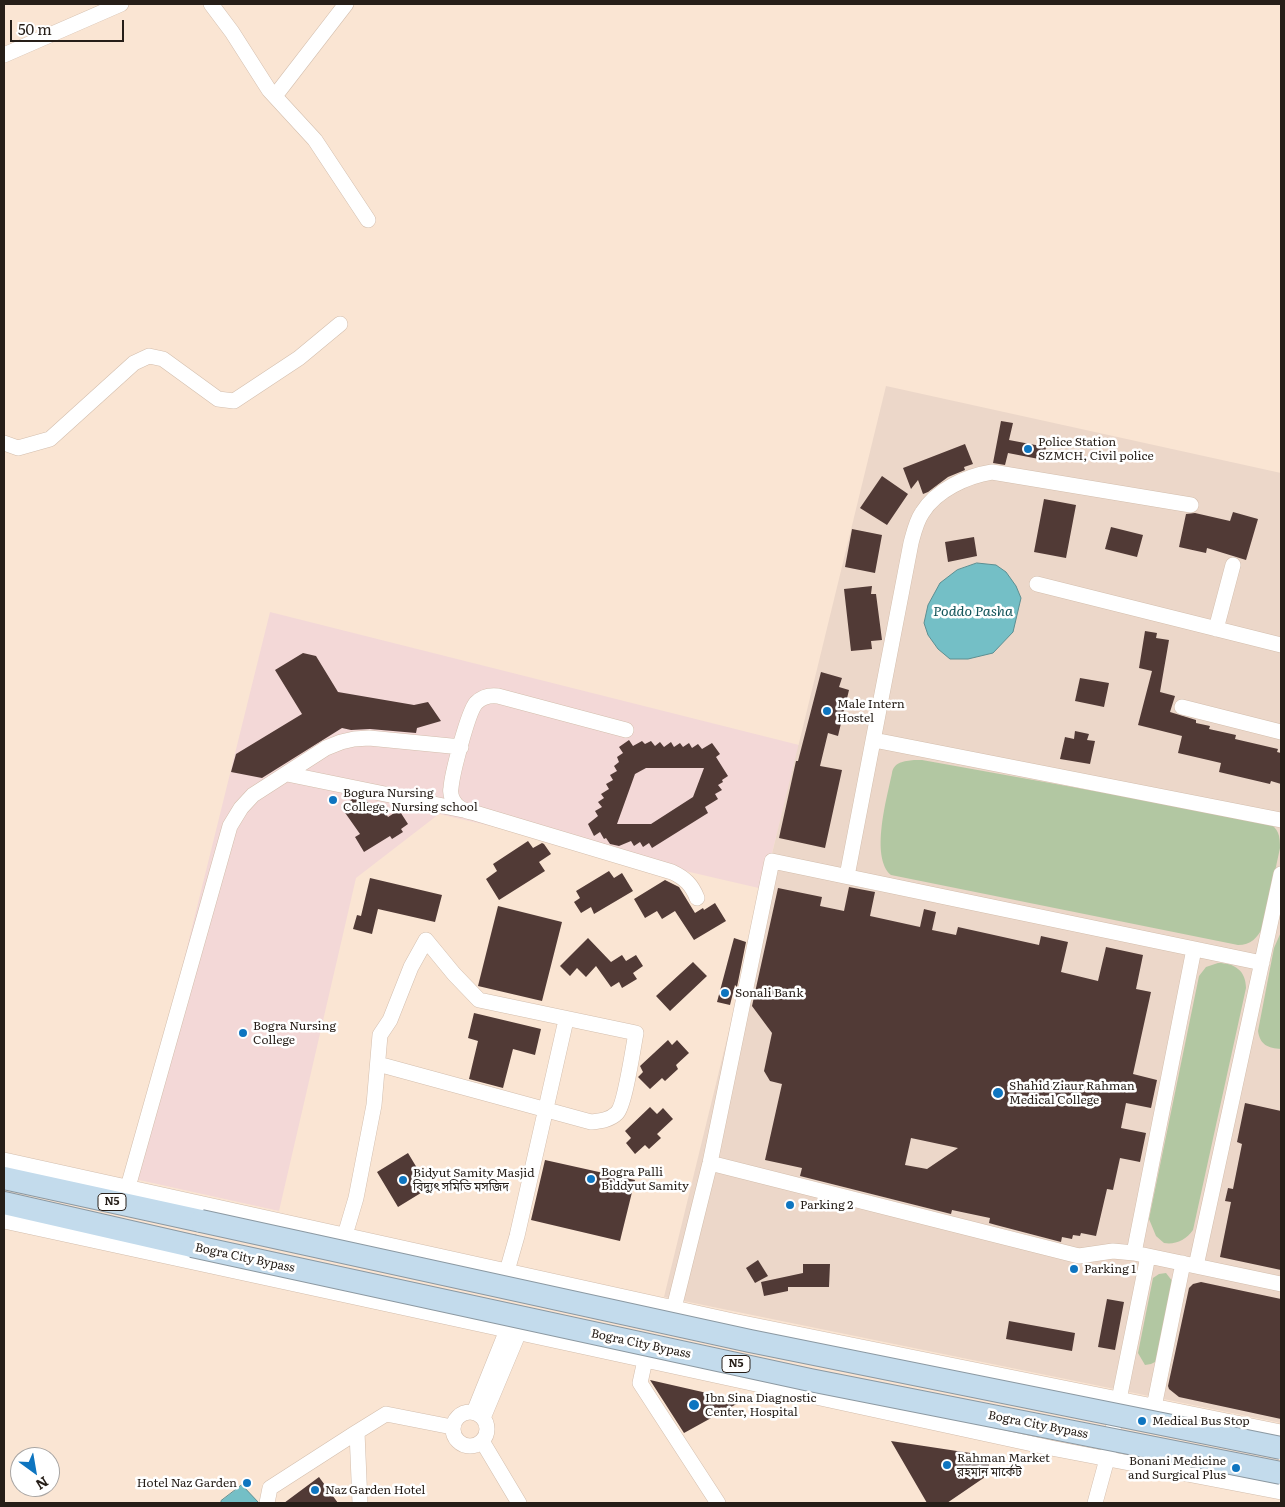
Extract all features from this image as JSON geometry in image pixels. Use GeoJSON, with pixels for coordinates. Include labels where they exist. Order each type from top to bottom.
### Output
{"type":"FeatureCollection","features":[{"type":"Feature","properties":{"kind":"highway","name":"Bogra City Bypass"},"geometry":{"type":"LineString","coordinates":[[4,1178],[750,1341],[1281,1448]]}},
{"type":"Feature","properties":{"kind":"highway","name":"Bogra City Bypass"},"geometry":{"type":"LineString","coordinates":[[4,1203],[192,1246],[801,1378],[1281,1473]]}},
{"type":"Feature","properties":{"kind":"street"},"geometry":{"type":"LineString","coordinates":[[4,55],[121,4]]}},
{"type":"Feature","properties":{"kind":"street"},"geometry":{"type":"LineString","coordinates":[[211,4],[275,96],[315,140],[368,220]]}},
{"type":"Feature","properties":{"kind":"street"},"geometry":{"type":"LineString","coordinates":[[275,96],[346,4]]}},
{"type":"Feature","properties":{"kind":"street"},"geometry":{"type":"LineString","coordinates":[[4,443],[18,448],[50,439],[134,363],[149,356],[163,359],[218,399],[234,402],[299,358],[340,324]]}},
{"type":"Feature","properties":{"kind":"street"},"geometry":{"type":"LineString","coordinates":[[847,876],[910,543],[916,523],[930,503],[939,494],[971,477],[992,472],[1191,505]]}},
{"type":"Feature","properties":{"kind":"street"},"geometry":{"type":"LineString","coordinates":[[1216,629],[1233,565]]}},
{"type":"Feature","properties":{"kind":"street"},"geometry":{"type":"LineString","coordinates":[[1037,584],[1281,645]]}},
{"type":"Feature","properties":{"kind":"street"},"geometry":{"type":"LineString","coordinates":[[464,810],[455,804],[451,792],[472,710],[479,701],[490,696],[498,696],[626,730]]}},
{"type":"Feature","properties":{"kind":"street"},"geometry":{"type":"LineString","coordinates":[[1182,707],[1281,732]]}},
{"type":"Feature","properties":{"kind":"street"},"geometry":{"type":"LineString","coordinates":[[128,1187],[230,826],[248,799],[330,746],[354,739],[369,738],[461,747]]}},
{"type":"Feature","properties":{"kind":"street"},"geometry":{"type":"LineString","coordinates":[[874,740],[1281,820]]}},
{"type":"Feature","properties":{"kind":"street"},"geometry":{"type":"LineString","coordinates":[[287,774],[464,810],[672,872],[686,880],[693,888],[697,898]]}},
{"type":"Feature","properties":{"kind":"street"},"geometry":{"type":"LineString","coordinates":[[674,1308],[710,1163],[772,861],[1262,963]]}},
{"type":"Feature","properties":{"kind":"street"},"geometry":{"type":"LineString","coordinates":[[1154,1406],[1262,963],[1277,913],[1281,874]]}},
{"type":"Feature","properties":{"kind":"street"},"geometry":{"type":"LineString","coordinates":[[345,1235],[356,1198],[374,1105],[380,1035],[390,1020],[411,967],[426,940],[454,974],[479,1000],[566,1020],[636,1033],[620,1109],[609,1119],[600,1121],[591,1122],[378,1064]]}},
{"type":"Feature","properties":{"kind":"street"},"geometry":{"type":"LineString","coordinates":[[1095,1503],[1107,1459],[1119,1399],[1141,1254],[1194,949]]}},
{"type":"Feature","properties":{"kind":"street"},"geometry":{"type":"LineString","coordinates":[[507,1271],[517,1236],[566,1020]]}},
{"type":"Feature","properties":{"kind":"street"},"geometry":{"type":"LineString","coordinates":[[4,1160],[674,1308],[1281,1432]]}},
{"type":"Feature","properties":{"kind":"street"},"geometry":{"type":"LineString","coordinates":[[710,1163],[1079,1256],[1113,1251],[1141,1254],[1281,1284]]}},
{"type":"Feature","properties":{"kind":"street"},"geometry":{"type":"LineString","coordinates":[[4,1221],[1051,1448],[1281,1492]]}},
{"type":"Feature","properties":{"kind":"street"},"geometry":{"type":"LineString","coordinates":[[479,1415],[513,1331]]}},
{"type":"Feature","properties":{"kind":"street"},"geometry":{"type":"LineString","coordinates":[[645,1360],[640,1383],[718,1503]]}},
{"type":"Feature","properties":{"kind":"street"},"geometry":{"type":"LineString","coordinates":[[462,1413],[479,1415],[487,1427],[485,1437],[473,1446],[462,1445],[454,1438],[452,1427],[454,1421],[462,1413]]}},
{"type":"Feature","properties":{"kind":"street"},"geometry":{"type":"LineString","coordinates":[[266,1503],[270,1488],[386,1414],[452,1427]]}},
{"type":"Feature","properties":{"kind":"street"},"geometry":{"type":"LineString","coordinates":[[357,1432],[360,1503]]}},
{"type":"Feature","properties":{"kind":"street"},"geometry":{"type":"LineString","coordinates":[[482,1441],[519,1503]]}},
{"type":"Feature","properties":{"kind":"shaded area","name":"Shahid Ziaur Rahman Medical College"},"geometry":{"type":"Polygon","coordinates":[[[886,386],[1281,473],[1281,1423],[664,1297],[886,386]]]}},
{"type":"Feature","properties":{"kind":"shaded area","name":"Bogra Nursing College"},"geometry":{"type":"Polygon","coordinates":[[[270,612],[799,745],[763,889],[439,814],[356,878],[279,1211],[130,1178],[270,612]]]}},
{"type":"Feature","properties":{"kind":"green space"},"geometry":{"type":"Polygon","coordinates":[[[914,760],[1267,822],[1278,833],[1280,848],[1263,927],[1253,940],[1247,944],[1238,945],[891,875],[885,866],[881,841],[887,797],[895,766],[914,760]]]}},
{"type":"Feature","properties":{"kind":"green space"},"geometry":{"type":"Polygon","coordinates":[[[1281,932],[1281,1049],[1265,1045],[1258,1031],[1274,948],[1281,932]]]}},
{"type":"Feature","properties":{"kind":"green space"},"geometry":{"type":"Polygon","coordinates":[[[1218,963],[1234,966],[1238,969],[1244,977],[1246,988],[1193,1230],[1180,1241],[1164,1243],[1156,1236],[1149,1219],[1199,976],[1206,967],[1218,963]]]}},
{"type":"Feature","properties":{"kind":"green space"},"geometry":{"type":"Polygon","coordinates":[[[1166,1273],[1173,1282],[1157,1361],[1145,1365],[1138,1353],[1153,1278],[1159,1274],[1166,1273]]]}},
{"type":"Feature","properties":{"kind":"water","name":"Poddo Pasha"},"geometry":{"type":"Polygon","coordinates":[[[977,563],[996,565],[1006,572],[1016,586],[1021,598],[1013,632],[993,653],[968,659],[950,659],[938,649],[928,635],[924,623],[928,605],[940,583],[957,570],[977,563]]]}},
{"type":"Feature","properties":{"kind":"water"},"geometry":{"type":"Polygon","coordinates":[[[242,1485],[259,1503],[221,1503],[221,1501],[242,1485]]]}},
{"type":"Feature","properties":{"kind":"building"},"geometry":{"type":"Polygon","coordinates":[[[1001,421],[1013,423],[1009,440],[1046,447],[1044,460],[1008,453],[1005,465],[993,463],[1001,421]]]}},
{"type":"Feature","properties":{"kind":"building"},"geometry":{"type":"Polygon","coordinates":[[[965,444],[973,464],[964,467],[965,470],[948,477],[928,492],[923,494],[918,480],[911,489],[903,468],[965,444]]]}},
{"type":"Feature","properties":{"kind":"building"},"geometry":{"type":"Polygon","coordinates":[[[882,476],[908,494],[887,525],[860,508],[882,476]]]}},
{"type":"Feature","properties":{"kind":"building"},"geometry":{"type":"Polygon","coordinates":[[[1044,499],[1076,505],[1066,558],[1034,552],[1044,499]]]}},
{"type":"Feature","properties":{"kind":"building"},"geometry":{"type":"Polygon","coordinates":[[[1233,512],[1258,519],[1246,560],[1207,548],[1206,553],[1179,547],[1186,514],[1195,513],[1230,521],[1233,512]]]}},
{"type":"Feature","properties":{"kind":"building"},"geometry":{"type":"Polygon","coordinates":[[[1111,527],[1143,535],[1137,557],[1105,549],[1111,527]]]}},
{"type":"Feature","properties":{"kind":"building"},"geometry":{"type":"Polygon","coordinates":[[[852,529],[882,535],[875,573],[845,567],[852,529]]]}},
{"type":"Feature","properties":{"kind":"building"},"geometry":{"type":"Polygon","coordinates":[[[974,537],[977,556],[948,562],[945,542],[974,537]]]}},
{"type":"Feature","properties":{"kind":"building"},"geometry":{"type":"Polygon","coordinates":[[[872,586],[871,594],[876,594],[882,640],[871,641],[872,649],[851,651],[844,589],[872,586]]]}},
{"type":"Feature","properties":{"kind":"building"},"geometry":{"type":"Polygon","coordinates":[[[1145,631],[1157,633],[1156,638],[1169,640],[1160,692],[1175,696],[1170,712],[1196,720],[1196,723],[1210,726],[1209,729],[1236,735],[1235,739],[1278,749],[1277,752],[1281,753],[1281,784],[1271,781],[1270,784],[1219,772],[1221,763],[1178,753],[1182,736],[1138,725],[1152,671],[1139,668],[1145,631]]]}},
{"type":"Feature","properties":{"kind":"building"},"geometry":{"type":"Polygon","coordinates":[[[303,653],[316,656],[338,692],[414,705],[428,702],[441,721],[417,728],[416,733],[342,728],[262,778],[231,772],[236,754],[302,714],[275,670],[303,653]]]}},
{"type":"Feature","properties":{"kind":"building"},"geometry":{"type":"Polygon","coordinates":[[[821,672],[842,678],[839,687],[849,690],[838,736],[828,733],[820,766],[842,770],[825,848],[779,838],[796,761],[798,761],[821,672]]]}},
{"type":"Feature","properties":{"kind":"building"},"geometry":{"type":"Polygon","coordinates":[[[1080,678],[1109,683],[1104,707],[1075,701],[1080,678]]]}},
{"type":"Feature","properties":{"kind":"building"},"geometry":{"type":"Polygon","coordinates":[[[1075,731],[1089,734],[1087,740],[1095,741],[1090,764],[1060,759],[1065,737],[1074,739],[1075,731]]]}},
{"type":"Feature","properties":{"kind":"building"},"geometry":{"type":"Polygon","coordinates":[[[629,740],[633,746],[642,741],[645,744],[651,741],[655,746],[660,742],[664,747],[671,742],[674,747],[680,743],[683,747],[689,743],[692,748],[698,744],[702,749],[712,743],[720,754],[716,757],[728,776],[718,785],[722,790],[715,794],[718,799],[705,807],[708,813],[652,848],[649,843],[643,847],[640,842],[634,846],[631,841],[619,846],[610,844],[600,832],[594,836],[588,824],[598,816],[595,811],[602,807],[598,802],[604,798],[601,794],[609,789],[606,784],[613,780],[610,775],[617,771],[614,766],[619,762],[617,757],[623,753],[619,747],[629,740]],[[646,768],[635,774],[617,824],[651,824],[693,797],[704,768],[646,768]]]}},
{"type":"Feature","properties":{"kind":"building"},"geometry":{"type":"Polygon","coordinates":[[[355,797],[366,800],[376,814],[383,809],[388,817],[399,810],[408,824],[401,829],[403,832],[392,839],[390,836],[364,852],[355,837],[360,834],[341,807],[355,797]]]}},
{"type":"Feature","properties":{"kind":"building"},"geometry":{"type":"Polygon","coordinates":[[[528,841],[533,848],[542,843],[544,844],[551,854],[539,862],[545,871],[499,900],[486,879],[497,871],[493,864],[528,841]]]}},
{"type":"Feature","properties":{"kind":"building"},"geometry":{"type":"Polygon","coordinates":[[[609,871],[614,878],[622,873],[633,891],[594,914],[591,907],[581,913],[574,902],[580,898],[576,891],[609,871]]]}},
{"type":"Feature","properties":{"kind":"building"},"geometry":{"type":"Polygon","coordinates":[[[370,878],[442,895],[435,922],[378,909],[372,934],[353,929],[357,915],[361,916],[370,878]]]}},
{"type":"Feature","properties":{"kind":"building"},"geometry":{"type":"Polygon","coordinates":[[[665,880],[679,887],[695,913],[715,903],[726,921],[694,940],[675,911],[662,919],[657,911],[645,918],[634,899],[665,880]]]}},
{"type":"Feature","properties":{"kind":"building"},"geometry":{"type":"Polygon","coordinates":[[[849,887],[875,892],[870,916],[920,927],[924,909],[936,912],[932,930],[956,935],[958,927],[1039,945],[1041,936],[1068,942],[1061,972],[1098,981],[1106,947],[1143,955],[1136,989],[1151,992],[1133,1074],[1157,1080],[1151,1108],[1126,1103],[1121,1128],[1146,1133],[1140,1162],[1120,1158],[1113,1190],[1107,1189],[1096,1236],[1081,1233],[1080,1236],[1073,1235],[1072,1239],[1062,1237],[1061,1242],[989,1223],[990,1218],[952,1210],[951,1214],[800,1176],[802,1168],[765,1160],[782,1084],[770,1081],[764,1071],[772,1033],[752,1006],[778,888],[822,897],[820,906],[844,911],[849,887]],[[911,1138],[905,1165],[927,1169],[958,1148],[911,1138]]]}},
{"type":"Feature","properties":{"kind":"building"},"geometry":{"type":"Polygon","coordinates":[[[498,906],[562,922],[542,1001],[478,986],[498,906]]]}},
{"type":"Feature","properties":{"kind":"building"},"geometry":{"type":"Polygon","coordinates":[[[588,938],[611,962],[622,955],[626,961],[636,955],[643,966],[633,973],[637,979],[622,988],[619,982],[611,987],[596,966],[586,977],[577,968],[570,976],[560,966],[588,938]]]}},
{"type":"Feature","properties":{"kind":"building"},"geometry":{"type":"Polygon","coordinates":[[[734,938],[746,942],[737,987],[735,985],[730,1005],[717,1002],[734,938]]]}},
{"type":"Feature","properties":{"kind":"building"},"geometry":{"type":"Polygon","coordinates":[[[693,962],[707,976],[670,1011],[656,996],[693,962]]]}},
{"type":"Feature","properties":{"kind":"building"},"geometry":{"type":"Polygon","coordinates":[[[474,1013],[541,1029],[535,1055],[513,1049],[503,1088],[469,1079],[478,1041],[468,1038],[474,1013]]]}},
{"type":"Feature","properties":{"kind":"building"},"geometry":{"type":"Polygon","coordinates":[[[668,1040],[672,1045],[677,1040],[689,1053],[676,1065],[678,1069],[665,1081],[662,1078],[650,1089],[638,1077],[643,1072],[640,1066],[668,1040]]]}},
{"type":"Feature","properties":{"kind":"building"},"geometry":{"type":"Polygon","coordinates":[[[1245,1103],[1281,1111],[1281,1270],[1220,1257],[1231,1202],[1225,1201],[1228,1188],[1233,1189],[1242,1144],[1237,1142],[1245,1103]]]}},
{"type":"Feature","properties":{"kind":"building"},"geometry":{"type":"Polygon","coordinates":[[[650,1107],[657,1114],[663,1108],[673,1119],[657,1134],[661,1138],[649,1149],[645,1145],[635,1154],[626,1143],[631,1138],[625,1131],[650,1107]]]}},
{"type":"Feature","properties":{"kind":"building","name":"Bidyut Samity Masjid বিদ্যুৎ সমিতি মসজিদ"},"geometry":{"type":"Polygon","coordinates":[[[408,1153],[429,1188],[398,1207],[377,1172],[408,1153]]]}},
{"type":"Feature","properties":{"kind":"building"},"geometry":{"type":"Polygon","coordinates":[[[545,1160],[635,1180],[620,1241],[531,1220],[545,1160]]]}},
{"type":"Feature","properties":{"kind":"building"},"geometry":{"type":"Polygon","coordinates":[[[758,1260],[768,1276],[755,1283],[746,1268],[758,1260]]]}},
{"type":"Feature","properties":{"kind":"building"},"geometry":{"type":"Polygon","coordinates":[[[803,1264],[830,1264],[829,1287],[788,1287],[788,1291],[764,1296],[761,1282],[803,1273],[803,1264]]]}},
{"type":"Feature","properties":{"kind":"building"},"geometry":{"type":"Polygon","coordinates":[[[1201,1282],[1281,1299],[1281,1419],[1179,1397],[1169,1389],[1168,1386],[1189,1288],[1193,1284],[1201,1282]]]}},
{"type":"Feature","properties":{"kind":"building"},"geometry":{"type":"Polygon","coordinates":[[[1107,1299],[1124,1302],[1115,1350],[1098,1347],[1107,1299]]]}},
{"type":"Feature","properties":{"kind":"building"},"geometry":{"type":"Polygon","coordinates":[[[1009,1321],[1075,1333],[1072,1351],[1006,1339],[1009,1321]]]}},
{"type":"Feature","properties":{"kind":"building"},"geometry":{"type":"Polygon","coordinates":[[[650,1380],[742,1401],[684,1433],[650,1380]]]}},
{"type":"Feature","properties":{"kind":"building","name":"Rahman Market রহমান মার্কেট"},"geometry":{"type":"Polygon","coordinates":[[[891,1441],[990,1456],[988,1475],[947,1503],[927,1503],[891,1441]]]}},
{"type":"Feature","properties":{"kind":"building","name":"Naz Garden Hotel"},"geometry":{"type":"Polygon","coordinates":[[[319,1477],[338,1503],[284,1503],[319,1477]]]}},
{"type":"Feature","properties":{"kind":"place","name":"Police Station SZMCH, Civil police"},"geometry":{"type":"Point","coordinates":[1028,449]}},
{"type":"Feature","properties":{"kind":"place","name":"Male Intern Hostel"},"geometry":{"type":"Point","coordinates":[827,711]}},
{"type":"Feature","properties":{"kind":"place","name":"Bogura Nursing College, Nursing school"},"geometry":{"type":"Point","coordinates":[333,800]}},
{"type":"Feature","properties":{"kind":"place","name":"Sonali Bank"},"geometry":{"type":"Point","coordinates":[725,993]}},
{"type":"Feature","properties":{"kind":"place","name":"Bogra Nursing College"},"geometry":{"type":"Point","coordinates":[243,1033]}},
{"type":"Feature","properties":{"kind":"place","name":"Shahid Ziaur Rahman Medical College"},"geometry":{"type":"Point","coordinates":[998,1093]}},
{"type":"Feature","properties":{"kind":"place","name":"Bogra Palli Biddyut Samity"},"geometry":{"type":"Point","coordinates":[591,1179]}},
{"type":"Feature","properties":{"kind":"place","name":"Bidyut Samity Masjid বিদ্যুৎ সমিতি মসজিদ"},"geometry":{"type":"Point","coordinates":[403,1180]}},
{"type":"Feature","properties":{"kind":"place","name":"Parking 2"},"geometry":{"type":"Point","coordinates":[790,1205]}},
{"type":"Feature","properties":{"kind":"place","name":"Parking 1"},"geometry":{"type":"Point","coordinates":[1074,1269]}},
{"type":"Feature","properties":{"kind":"place","name":"Ibn Sina Diagnostic Center, Hospital"},"geometry":{"type":"Point","coordinates":[694,1405]}},
{"type":"Feature","properties":{"kind":"place","name":"Medical Bus Stop"},"geometry":{"type":"Point","coordinates":[1142,1421]}},
{"type":"Feature","properties":{"kind":"place","name":"Rahman Market রহমান মার্কেট"},"geometry":{"type":"Point","coordinates":[947,1465]}},
{"type":"Feature","properties":{"kind":"place","name":"Bonani Medicine and Surgical Plus"},"geometry":{"type":"Point","coordinates":[1236,1468]}},
{"type":"Feature","properties":{"kind":"place","name":"Hotel Naz Garden"},"geometry":{"type":"Point","coordinates":[247,1483]}},
{"type":"Feature","properties":{"kind":"place","name":"Naz Garden Hotel"},"geometry":{"type":"Point","coordinates":[315,1490]}}]}
